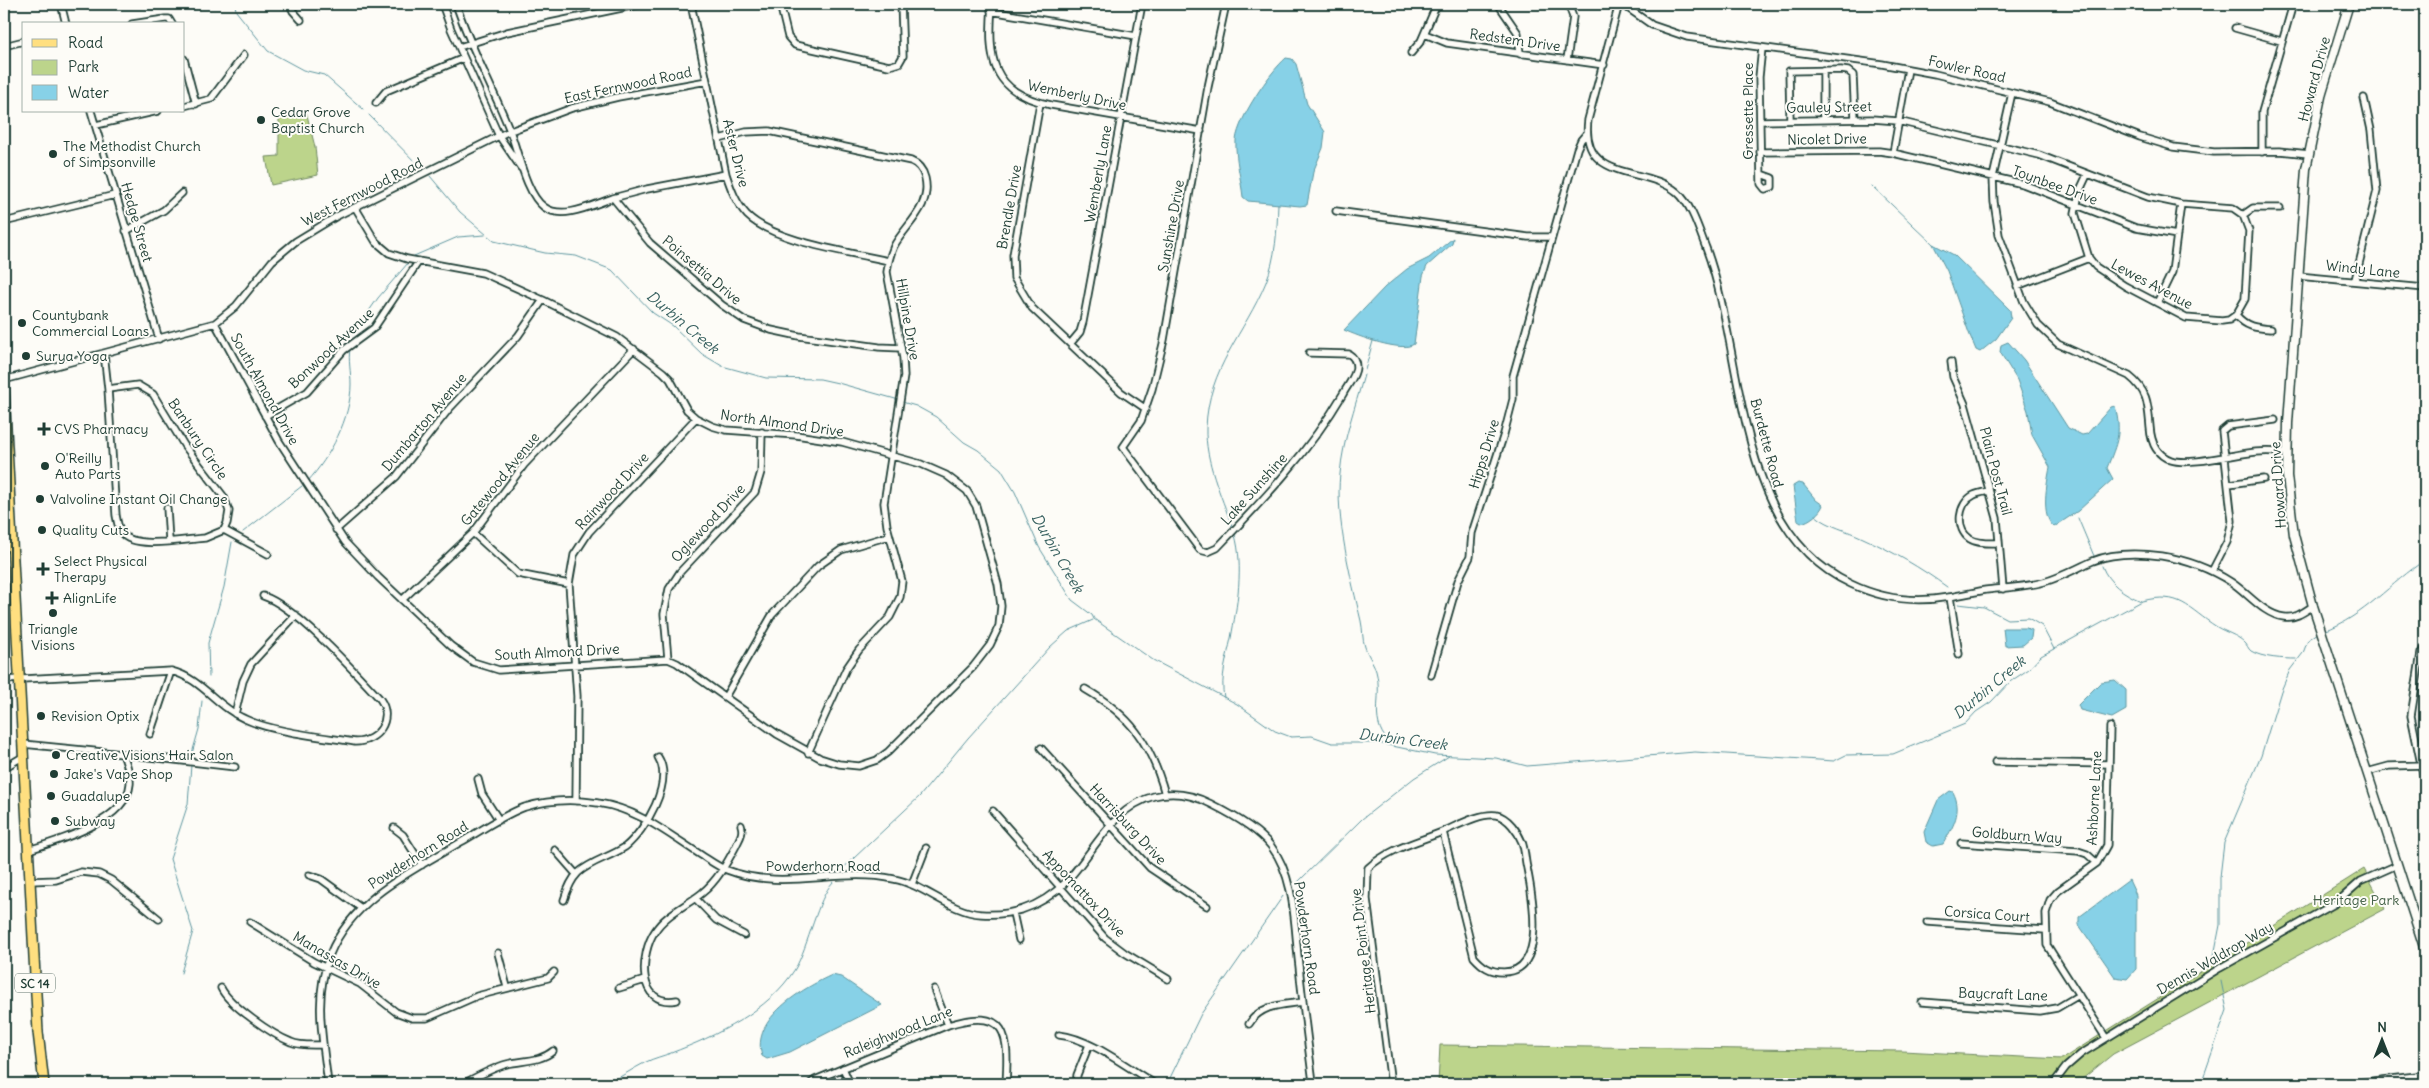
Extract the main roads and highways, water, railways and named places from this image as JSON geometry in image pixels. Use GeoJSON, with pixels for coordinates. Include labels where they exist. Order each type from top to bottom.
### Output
{"type":"FeatureCollection","features":[{"type":"Feature","properties":{"kind":"main road","name":"SC 14"},"geometry":{"type":"LineString","coordinates":[[4,390],[38,1032],[44,1084]]}},
{"type":"Feature","properties":{"kind":"water"},"geometry":{"type":"Polygon","coordinates":[[[1286,58],[1292,59],[1296,64],[1307,104],[1325,132],[1323,148],[1313,172],[1307,205],[1300,206],[1248,201],[1243,197],[1236,154],[1238,130],[1249,108],[1264,84],[1286,58]]]}},
{"type":"Feature","properties":{"kind":"water"},"geometry":{"type":"Polygon","coordinates":[[[1453,238],[1452,244],[1427,266],[1423,276],[1414,344],[1408,346],[1390,345],[1344,330],[1385,287],[1407,269],[1429,258],[1453,238]]]}},
{"type":"Feature","properties":{"kind":"water"},"geometry":{"type":"Polygon","coordinates":[[[1933,244],[1954,255],[2010,310],[2011,318],[1996,339],[1980,352],[1976,350],[1947,271],[1933,244]]]}},
{"type":"Feature","properties":{"kind":"water"},"geometry":{"type":"Polygon","coordinates":[[[2008,342],[2024,360],[2068,428],[2082,435],[2087,434],[2111,407],[2115,406],[2118,431],[2107,468],[2113,479],[2078,511],[2054,527],[2047,515],[2046,507],[2046,490],[2050,467],[2032,435],[2028,411],[2017,380],[2000,352],[2001,345],[2008,342]]]}},
{"type":"Feature","properties":{"kind":"water"},"geometry":{"type":"Polygon","coordinates":[[[1798,483],[1803,484],[1816,500],[1823,505],[1814,516],[1801,523],[1798,521],[1793,486],[1798,483]]]}},
{"type":"Feature","properties":{"kind":"water"},"geometry":{"type":"Polygon","coordinates":[[[2003,628],[2026,628],[2032,630],[2031,638],[2023,645],[2005,646],[2003,628]]]}},
{"type":"Feature","properties":{"kind":"water"},"geometry":{"type":"Polygon","coordinates":[[[2115,680],[2126,690],[2126,710],[2112,718],[2080,710],[2078,705],[2101,682],[2115,680]]]}},
{"type":"Feature","properties":{"kind":"water"},"geometry":{"type":"Polygon","coordinates":[[[1950,791],[1953,792],[1956,799],[1956,819],[1943,844],[1933,846],[1926,842],[1924,832],[1938,800],[1950,791]]]}},
{"type":"Feature","properties":{"kind":"water"},"geometry":{"type":"Polygon","coordinates":[[[2129,880],[2136,895],[2136,969],[2127,979],[2115,977],[2079,925],[2079,917],[2129,880]]]}},
{"type":"Feature","properties":{"kind":"water"},"geometry":{"type":"Polygon","coordinates":[[[832,975],[841,977],[882,1005],[790,1052],[767,1059],[762,1056],[760,1042],[771,1018],[794,997],[832,975]]]}},
{"type":"Feature","properties":{"kind":"waterway","name":"Durbin Creek"},"geometry":{"type":"LineString","coordinates":[[235,4],[236,11],[268,51],[303,70],[324,75],[363,109]]}},
{"type":"Feature","properties":{"kind":"waterway","name":"Durbin Creek"},"geometry":{"type":"LineString","coordinates":[[369,115],[423,170]]}},
{"type":"Feature","properties":{"kind":"waterway","name":"Durbin Creek"},"geometry":{"type":"LineString","coordinates":[[430,176],[460,212],[494,241],[545,253],[576,256],[612,270],[653,313],[673,326],[702,354],[722,366],[766,378],[820,379],[899,400]]}},
{"type":"Feature","properties":{"kind":"waterway"},"geometry":{"type":"LineString","coordinates":[[1872,186],[1933,244]]}},
{"type":"Feature","properties":{"kind":"waterway"},"geometry":{"type":"LineString","coordinates":[[1232,526],[1214,478],[1208,453],[1206,440],[1208,407],[1220,369],[1266,282],[1275,244],[1278,204]]}},
{"type":"Feature","properties":{"kind":"waterway"},"geometry":{"type":"LineString","coordinates":[[414,256],[458,237],[485,235]]}},
{"type":"Feature","properties":{"kind":"waterway"},"geometry":{"type":"LineString","coordinates":[[353,334],[378,298],[408,263]]}},
{"type":"Feature","properties":{"kind":"waterway"},"geometry":{"type":"LineString","coordinates":[[1365,370],[1373,341]]}},
{"type":"Feature","properties":{"kind":"waterway"},"geometry":{"type":"LineString","coordinates":[[308,481],[324,461],[343,423],[350,397],[350,349]]}},
{"type":"Feature","properties":{"kind":"waterway"},"geometry":{"type":"LineString","coordinates":[[1364,375],[1344,448],[1340,474],[1340,509],[1345,548],[1362,624],[1364,644],[1375,668],[1378,682],[1377,710],[1380,728],[1393,746]]}},
{"type":"Feature","properties":{"kind":"waterway","name":"Durbin Creek"},"geometry":{"type":"LineString","coordinates":[[902,402],[916,406],[936,417],[964,442],[978,450],[1001,469],[1015,492],[1039,547],[1072,600],[1092,615],[1094,619],[1153,660],[1237,704],[1275,731],[1291,737],[1312,736],[1332,743],[1378,743],[1435,755],[1496,758],[1527,766],[1695,752],[1834,761],[1846,755],[1893,754],[1965,724],[1976,712],[1991,702],[2011,681],[2029,669],[2041,656],[2142,601],[2155,598],[2166,598],[2183,603],[2217,627],[2234,635],[2256,653],[2273,658],[2296,659]]}},
{"type":"Feature","properties":{"kind":"waterway"},"geometry":{"type":"LineString","coordinates":[[243,532],[302,486]]}},
{"type":"Feature","properties":{"kind":"waterway"},"geometry":{"type":"LineString","coordinates":[[1815,515],[1832,525],[1895,554],[1947,587]]}},
{"type":"Feature","properties":{"kind":"waterway"},"geometry":{"type":"LineString","coordinates":[[2078,518],[2094,556]]}},
{"type":"Feature","properties":{"kind":"waterway"},"geometry":{"type":"LineString","coordinates":[[1224,698],[1223,675],[1239,586],[1238,547],[1235,535]]}},
{"type":"Feature","properties":{"kind":"waterway"},"geometry":{"type":"LineString","coordinates":[[209,677],[208,643],[224,587],[232,542]]}},
{"type":"Feature","properties":{"kind":"waterway","name":"Durbin Creek"},"geometry":{"type":"LineString","coordinates":[[2324,631],[2339,625],[2365,608],[2425,560]]}},
{"type":"Feature","properties":{"kind":"waterway"},"geometry":{"type":"LineString","coordinates":[[2102,566],[2117,587],[2141,601]]}},
{"type":"Feature","properties":{"kind":"waterway"},"geometry":{"type":"LineString","coordinates":[[1958,604],[1984,607],[2007,619],[2028,618],[2042,626],[2054,649]]}},
{"type":"Feature","properties":{"kind":"waterway"},"geometry":{"type":"LineString","coordinates":[[837,874],[920,796],[968,738],[1050,647],[1068,631],[1093,620]]}},
{"type":"Feature","properties":{"kind":"waterway"},"geometry":{"type":"LineString","coordinates":[[2213,961],[2220,925],[2220,877],[2224,843],[2261,756],[2281,691],[2290,670],[2303,653],[2308,640],[2318,633]]}},
{"type":"Feature","properties":{"kind":"waterway"},"geometry":{"type":"LineString","coordinates":[[191,757],[199,729],[202,701]]}},
{"type":"Feature","properties":{"kind":"waterway"},"geometry":{"type":"LineString","coordinates":[[1298,882],[1362,819],[1414,778],[1449,756]]}},
{"type":"Feature","properties":{"kind":"waterway"},"geometry":{"type":"LineString","coordinates":[[181,973],[193,931],[170,859],[188,804],[191,765]]}},
{"type":"Feature","properties":{"kind":"waterway"},"geometry":{"type":"LineString","coordinates":[[606,1084],[649,1061],[706,1039],[756,1010],[771,997],[795,969],[805,948],[822,899],[833,882]]}},
{"type":"Feature","properties":{"kind":"waterway"},"geometry":{"type":"LineString","coordinates":[[1169,1080],[1201,1014],[1283,896]]}},
{"type":"Feature","properties":{"kind":"waterway"},"geometry":{"type":"LineString","coordinates":[[2201,1084],[2227,1010],[2221,981]]}},
{"type":"Feature","properties":{"kind":"place","name":"Cedar Grove Baptist Church"},"geometry":{"type":"Point","coordinates":[261,120]}},
{"type":"Feature","properties":{"kind":"place","name":"The Methodist Church of Simpsonville"},"geometry":{"type":"Point","coordinates":[53,154]}},
{"type":"Feature","properties":{"kind":"place","name":"Countybank Commercial Loans"},"geometry":{"type":"Point","coordinates":[22,323]}},
{"type":"Feature","properties":{"kind":"place","name":"Surya Yoga"},"geometry":{"type":"Point","coordinates":[26,356]}},
{"type":"Feature","properties":{"kind":"place","name":"CVS Pharmacy"},"geometry":{"type":"Point","coordinates":[44,429]}},
{"type":"Feature","properties":{"kind":"place","name":"O'Reilly Auto Parts"},"geometry":{"type":"Point","coordinates":[45,466]}},
{"type":"Feature","properties":{"kind":"place","name":"Valvoline Instant Oil Change"},"geometry":{"type":"Point","coordinates":[40,499]}},
{"type":"Feature","properties":{"kind":"place","name":"Quality Cuts"},"geometry":{"type":"Point","coordinates":[42,530]}},
{"type":"Feature","properties":{"kind":"place","name":"Select Physical Therapy"},"geometry":{"type":"Point","coordinates":[43,569]}},
{"type":"Feature","properties":{"kind":"place","name":"AlignLife"},"geometry":{"type":"Point","coordinates":[52,598]}},
{"type":"Feature","properties":{"kind":"place","name":"Triangle Visions"},"geometry":{"type":"Point","coordinates":[53,613]}},
{"type":"Feature","properties":{"kind":"place","name":"Revision Optix"},"geometry":{"type":"Point","coordinates":[41,716]}},
{"type":"Feature","properties":{"kind":"place","name":"Creative Visions Hair Salon"},"geometry":{"type":"Point","coordinates":[56,755]}},
{"type":"Feature","properties":{"kind":"place","name":"Jake's Vape Shop"},"geometry":{"type":"Point","coordinates":[54,774]}},
{"type":"Feature","properties":{"kind":"place","name":"Guadalupe"},"geometry":{"type":"Point","coordinates":[51,796]}},
{"type":"Feature","properties":{"kind":"place","name":"Subway"},"geometry":{"type":"Point","coordinates":[55,821]}},
{"type":"Feature","properties":{"kind":"park label","name":"Heritage Park"},"geometry":{"type":"Point","coordinates":[2356,900]}}]}
